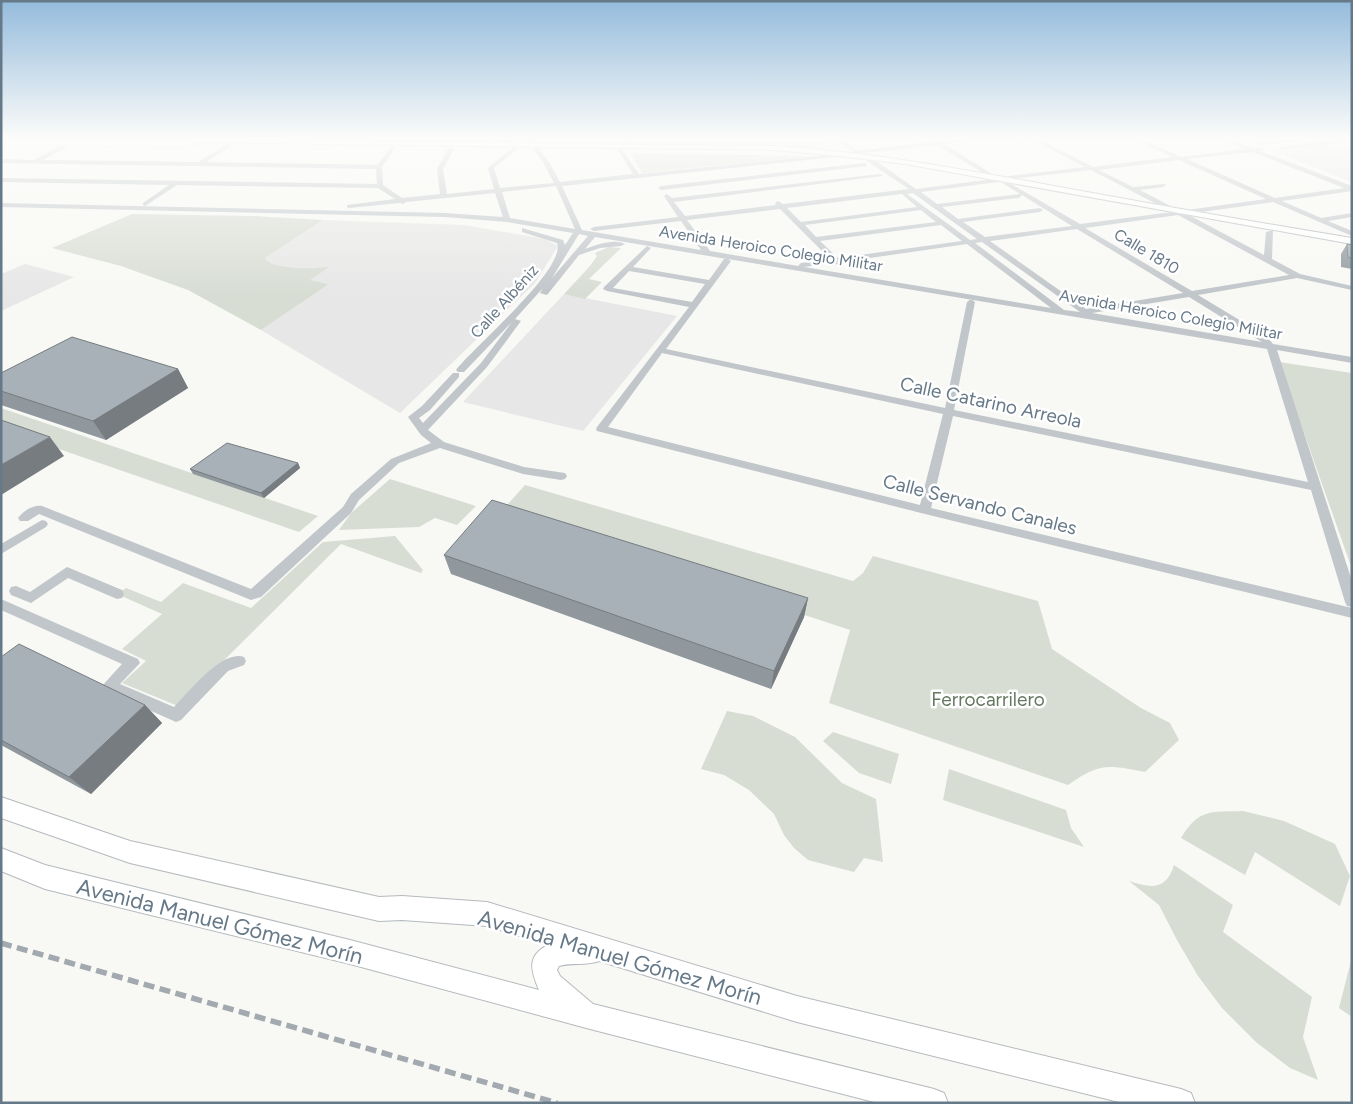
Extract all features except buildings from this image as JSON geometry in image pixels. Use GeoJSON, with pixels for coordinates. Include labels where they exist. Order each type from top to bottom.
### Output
{"type":"FeatureCollection","features":[{"type":"Feature","properties":{"kind":"main road"},"geometry":{"type":"LineString","coordinates":[[1053,191],[1270,232],[1293,234],[1352,245]]}},
{"type":"Feature","properties":{"kind":"main road"},"geometry":{"type":"LineString","coordinates":[[1175,214],[1352,245]]}},
{"type":"Feature","properties":{"kind":"main road","name":"Avenida Manuel Gómez Morín"},"geometry":{"type":"LineString","coordinates":[[1,806],[130,852],[379,909],[402,908],[487,914],[797,1009],[1181,1103]]}},
{"type":"Feature","properties":{"kind":"main road","name":"Avenida Manuel Gómez Morín"},"geometry":{"type":"LineString","coordinates":[[1,859],[45,877],[350,952],[590,1016],[934,1103]]}},
{"type":"Feature","properties":{"kind":"main road"},"geometry":{"type":"LineString","coordinates":[[590,1016],[556,990],[547,979],[544,972],[544,964],[549,957],[557,952],[582,951],[630,958]]}},
{"type":"Feature","properties":{"kind":"street"},"geometry":{"type":"LineString","coordinates":[[145,204],[164,191]]}},
{"type":"Feature","properties":{"kind":"street"},"geometry":{"type":"LineString","coordinates":[[386,191],[399,201],[507,220],[499,191]]}},
{"type":"Feature","properties":{"kind":"street"},"geometry":{"type":"LineString","coordinates":[[443,191],[444,196]]}},
{"type":"Feature","properties":{"kind":"street"},"geometry":{"type":"LineString","coordinates":[[1,201],[344,207],[504,191]]}},
{"type":"Feature","properties":{"kind":"street"},"geometry":{"type":"LineString","coordinates":[[560,191],[577,232],[918,191]]}},
{"type":"Feature","properties":{"kind":"street"},"geometry":{"type":"LineString","coordinates":[[663,191],[707,253]]}},
{"type":"Feature","properties":{"kind":"street"},"geometry":{"type":"LineString","coordinates":[[670,200],[761,191]]}},
{"type":"Feature","properties":{"kind":"street"},"geometry":{"type":"LineString","coordinates":[[766,191],[798,224],[839,262],[840,266],[858,281]]}},
{"type":"Feature","properties":{"kind":"street"},"geometry":{"type":"LineString","coordinates":[[914,191],[1088,314],[1297,276]]}},
{"type":"Feature","properties":{"kind":"street","name":"Calle 1810"},"geometry":{"type":"LineString","coordinates":[[1017,191],[1263,338],[1272,350]]}},
{"type":"Feature","properties":{"kind":"street"},"geometry":{"type":"LineString","coordinates":[[1135,191],[1175,214],[1268,259],[1297,276],[1352,288]]}},
{"type":"Feature","properties":{"kind":"street"},"geometry":{"type":"LineString","coordinates":[[1254,191],[1352,234]]}},
{"type":"Feature","properties":{"kind":"street"},"geometry":{"type":"LineString","coordinates":[[789,266],[839,262],[1340,191]]}},
{"type":"Feature","properties":{"kind":"street"},"geometry":{"type":"LineString","coordinates":[[902,192],[1062,311]]}},
{"type":"Feature","properties":{"kind":"street"},"geometry":{"type":"LineString","coordinates":[[937,206],[1018,196]]}},
{"type":"Feature","properties":{"kind":"street","name":"Avenida Heroico Colegio Militar"},"geometry":{"type":"LineString","coordinates":[[1,205],[446,215],[507,220],[577,232],[622,244],[727,261],[1088,314],[1352,365]]}},
{"type":"Feature","properties":{"kind":"street"},"geometry":{"type":"LineString","coordinates":[[798,224],[924,208]]}},
{"type":"Feature","properties":{"kind":"street","name":"Avenida Heroico Colegio Militar"},"geometry":{"type":"LineString","coordinates":[[1,209],[234,214],[472,223],[577,232]]}},
{"type":"Feature","properties":{"kind":"street"},"geometry":{"type":"LineString","coordinates":[[957,221],[1040,210]]}},
{"type":"Feature","properties":{"kind":"street"},"geometry":{"type":"LineString","coordinates":[[1319,220],[1352,215]]}},
{"type":"Feature","properties":{"kind":"street"},"geometry":{"type":"LineString","coordinates":[[816,239],[943,223]]}},
{"type":"Feature","properties":{"kind":"street"},"geometry":{"type":"LineString","coordinates":[[517,228],[560,242],[563,249],[559,259]]}},
{"type":"Feature","properties":{"kind":"street","name":"Calle Albéniz"},"geometry":{"type":"LineString","coordinates":[[577,232],[547,280],[430,403],[413,417],[424,429],[484,365],[516,322],[558,279],[592,236]]}},
{"type":"Feature","properties":{"kind":"street"},"geometry":{"type":"LineString","coordinates":[[1268,259],[1270,232]]}},
{"type":"Feature","properties":{"kind":"street","name":"Avenida Heroico Colegio Militar"},"geometry":{"type":"LineString","coordinates":[[592,236],[789,266],[971,302],[1272,350],[1352,360]]}},
{"type":"Feature","properties":{"kind":"street"},"geometry":{"type":"LineString","coordinates":[[574,257],[599,246],[622,244]]}},
{"type":"Feature","properties":{"kind":"street"},"geometry":{"type":"LineString","coordinates":[[647,248],[607,289],[694,306]]}},
{"type":"Feature","properties":{"kind":"street"},"geometry":{"type":"LineString","coordinates":[[660,350],[727,261]]}},
{"type":"Feature","properties":{"kind":"street"},"geometry":{"type":"LineString","coordinates":[[627,268],[710,283]]}},
{"type":"Feature","properties":{"kind":"street"},"geometry":{"type":"LineString","coordinates":[[926,510],[950,412],[971,302]]}},
{"type":"Feature","properties":{"kind":"street","name":"Calle Catarino Arreola"},"geometry":{"type":"LineString","coordinates":[[660,350],[1315,487]]}},
{"type":"Feature","properties":{"kind":"street","name":"Calle Servando Canales"},"geometry":{"type":"LineString","coordinates":[[660,350],[601,428],[926,510],[1352,613]]}},
{"type":"Feature","properties":{"kind":"street"},"geometry":{"type":"LineString","coordinates":[[1272,350],[1352,602]]}},
{"type":"Feature","properties":{"kind":"street"},"geometry":{"type":"LineString","coordinates":[[462,369],[484,365]]}},
{"type":"Feature","properties":{"kind":"street"},"geometry":{"type":"LineString","coordinates":[[430,403],[445,406]]}},
{"type":"Feature","properties":{"kind":"street"},"geometry":{"type":"LineString","coordinates":[[424,429],[427,438],[440,444],[523,470],[561,476]]}},
{"type":"Feature","properties":{"kind":"street"},"geometry":{"type":"LineString","coordinates":[[1,550],[42,524],[24,518],[38,509],[251,595],[256,593],[347,510],[355,497],[396,460],[440,444]]}},
{"type":"Feature","properties":{"kind":"street"},"geometry":{"type":"LineString","coordinates":[[16,591],[31,598],[67,572],[117,594]]}},
{"type":"Feature","properties":{"kind":"street"},"geometry":{"type":"LineString","coordinates":[[1,604],[133,663],[109,686],[176,715],[223,667],[239,661]]}},
{"type":"Feature","properties":{"kind":"shaded area"},"geometry":{"type":"Polygon","coordinates":[[[323,220],[464,225],[545,239],[558,246],[535,283],[400,413],[261,330],[329,284],[309,280],[328,267],[283,267],[269,263],[265,258],[323,220]]]}},
{"type":"Feature","properties":{"kind":"shaded area"},"geometry":{"type":"Polygon","coordinates":[[[25,264],[74,277],[1,311],[1,274],[25,264]]]}},
{"type":"Feature","properties":{"kind":"shaded area"},"geometry":{"type":"Polygon","coordinates":[[[564,294],[677,316],[583,431],[463,402],[564,294]]]}},
{"type":"Feature","properties":{"kind":"green space"},"geometry":{"type":"Polygon","coordinates":[[[132,214],[252,216],[323,220],[265,258],[269,262],[284,267],[329,267],[310,280],[329,284],[261,330],[188,290],[121,266],[52,248],[132,214]]]}},
{"type":"Feature","properties":{"kind":"green space"},"geometry":{"type":"Polygon","coordinates":[[[609,247],[621,248],[589,279],[602,282],[585,299],[564,294],[590,266],[597,256],[595,253],[609,247]]]}},
{"type":"Feature","properties":{"kind":"green space"},"geometry":{"type":"Polygon","coordinates":[[[1279,362],[1352,373],[1352,569],[1279,362]]]}},
{"type":"Feature","properties":{"kind":"green space"},"geometry":{"type":"Polygon","coordinates":[[[1,408],[318,516],[299,532],[1,429],[1,408]]]}},
{"type":"Feature","properties":{"kind":"green space"},"geometry":{"type":"Polygon","coordinates":[[[390,479],[476,506],[457,525],[435,518],[419,527],[339,530],[351,513],[390,479]]]}},
{"type":"Feature","properties":{"kind":"green space"},"geometry":{"type":"Polygon","coordinates":[[[525,485],[853,581],[863,573],[873,556],[1038,601],[1052,649],[1141,708],[1170,723],[1179,740],[1145,772],[1105,767],[1088,772],[1068,785],[829,703],[850,630],[499,514],[525,485]]]}},
{"type":"Feature","properties":{"kind":"green space"},"geometry":{"type":"Polygon","coordinates":[[[395,536],[423,570],[421,573],[341,544],[178,706],[122,683],[146,661],[122,649],[162,614],[117,594],[126,588],[161,602],[183,583],[251,608],[323,542],[395,536]]]}},
{"type":"Feature","properties":{"kind":"green space"},"geometry":{"type":"Polygon","coordinates":[[[727,711],[753,716],[795,737],[842,783],[876,799],[883,862],[864,858],[854,872],[808,860],[794,848],[784,835],[774,814],[749,790],[724,775],[701,769],[727,711]]]}},
{"type":"Feature","properties":{"kind":"green space","name":"Ferrocarrilero"},"geometry":{"type":"Polygon","coordinates":[[[833,732],[899,754],[891,784],[859,773],[823,741],[833,732]]]}},
{"type":"Feature","properties":{"kind":"green space"},"geometry":{"type":"Polygon","coordinates":[[[949,769],[1066,810],[1071,828],[1084,847],[943,800],[949,769]]]}},
{"type":"Feature","properties":{"kind":"green space"},"geometry":{"type":"Polygon","coordinates":[[[1243,811],[1284,821],[1335,844],[1350,876],[1340,906],[1255,852],[1245,875],[1181,838],[1194,821],[1200,817],[1214,812],[1243,811]]]}},
{"type":"Feature","properties":{"kind":"green space"},"geometry":{"type":"Polygon","coordinates":[[[1174,865],[1233,905],[1223,932],[1312,997],[1303,1037],[1318,1080],[1290,1068],[1257,1043],[1222,1008],[1198,976],[1159,905],[1129,881],[1151,886],[1157,885],[1167,879],[1174,865]]]}},
{"type":"Feature","properties":{"kind":"green space"},"geometry":{"type":"Polygon","coordinates":[[[1352,957],[1352,1017],[1339,1008],[1352,957]]]}},
{"type":"Feature","properties":{"kind":"railway"},"geometry":{"type":"LineString","coordinates":[[1,943],[557,1103]]}}]}
